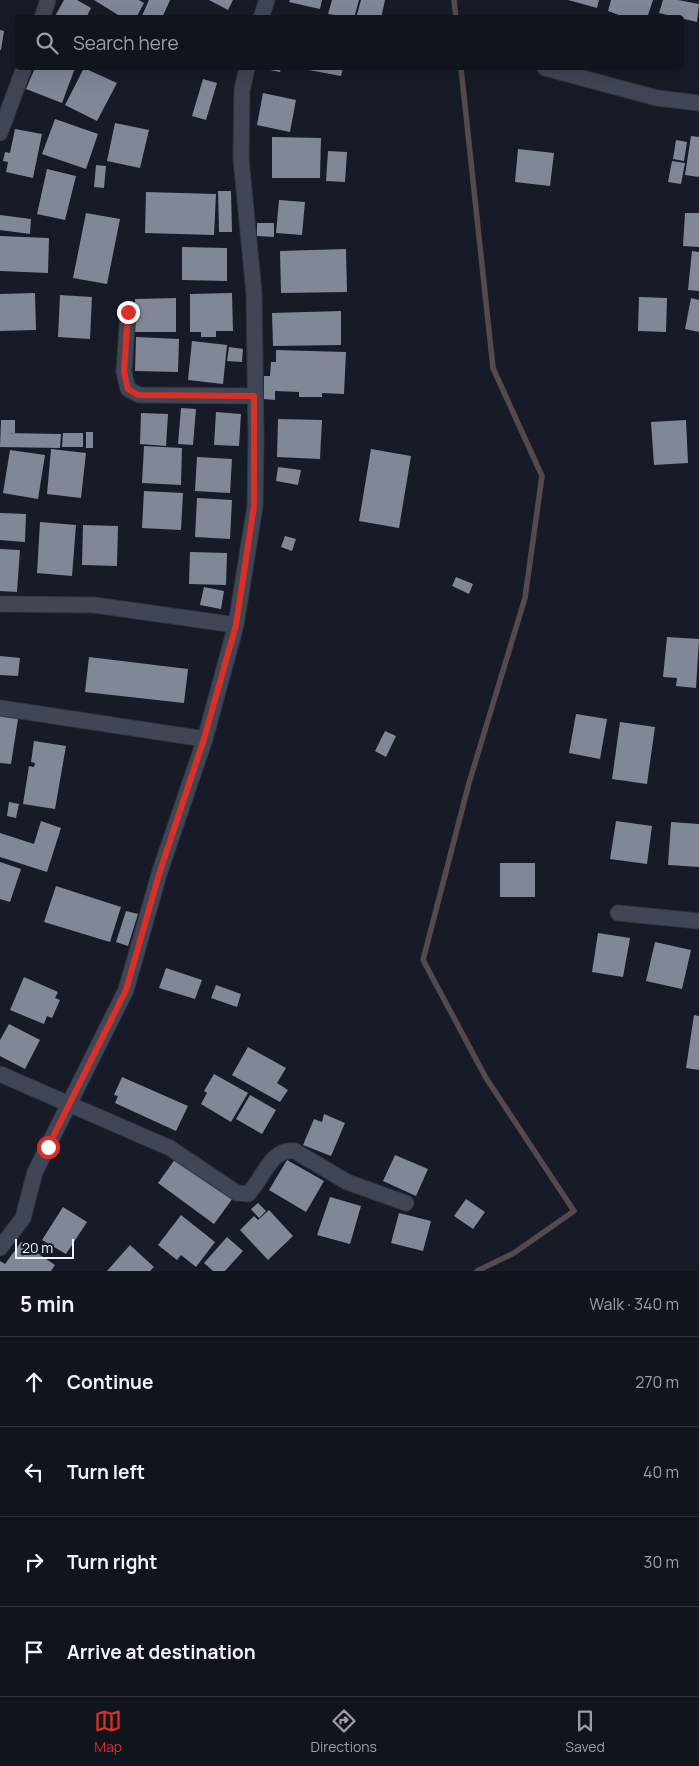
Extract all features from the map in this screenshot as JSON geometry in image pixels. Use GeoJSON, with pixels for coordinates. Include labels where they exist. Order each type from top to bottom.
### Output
{"type":"FeatureCollection","features":[{"type":"Feature","properties":{"kind":"street"},"geometry":{"type":"LineString","coordinates":[[43,15],[48,0]]}},
{"type":"Feature","properties":{"kind":"street"},"geometry":{"type":"LineString","coordinates":[[262,15],[267,0]]}},
{"type":"Feature","properties":{"kind":"street"},"geometry":{"type":"LineString","coordinates":[[0,133],[23,70]]}},
{"type":"Feature","properties":{"kind":"street"},"geometry":{"type":"LineString","coordinates":[[0,1248],[23,1218],[35,1172],[71,1104],[126,990],[160,871],[204,739],[236,625],[254,506],[254,293],[241,158],[242,90],[247,70]]}},
{"type":"Feature","properties":{"kind":"street"},"geometry":{"type":"LineString","coordinates":[[552,70],[657,98],[699,103]]}},
{"type":"Feature","properties":{"kind":"street"},"geometry":{"type":"LineString","coordinates":[[128,312],[124,372],[128,389],[138,395],[254,396]]}},
{"type":"Feature","properties":{"kind":"street"},"geometry":{"type":"LineString","coordinates":[[0,604],[94,605],[236,625]]}},
{"type":"Feature","properties":{"kind":"street"},"geometry":{"type":"LineString","coordinates":[[0,708],[204,739]]}},
{"type":"Feature","properties":{"kind":"street"},"geometry":{"type":"LineString","coordinates":[[618,913],[699,921]]}},
{"type":"Feature","properties":{"kind":"street"},"geometry":{"type":"LineString","coordinates":[[0,1074],[170,1148],[237,1193],[248,1194],[277,1154],[286,1150],[295,1152],[347,1182],[406,1203]]}},
{"type":"Feature","properties":{"kind":"building"},"geometry":{"type":"Polygon","coordinates":[[[64,0],[77,0],[91,8],[88,15],[56,15],[64,0]]]}},
{"type":"Feature","properties":{"kind":"building"},"geometry":{"type":"Polygon","coordinates":[[[94,0],[139,0],[144,3],[138,15],[118,15],[94,0]]]}},
{"type":"Feature","properties":{"kind":"building"},"geometry":{"type":"Polygon","coordinates":[[[149,0],[170,0],[163,15],[142,15],[149,0]]]}},
{"type":"Feature","properties":{"kind":"building"},"geometry":{"type":"Polygon","coordinates":[[[209,0],[233,0],[228,10],[209,0]]]}},
{"type":"Feature","properties":{"kind":"building"},"geometry":{"type":"Polygon","coordinates":[[[290,0],[322,0],[320,9],[289,2],[290,0]]]}},
{"type":"Feature","properties":{"kind":"building"},"geometry":{"type":"Polygon","coordinates":[[[332,0],[359,0],[355,15],[328,14],[332,0]]]}},
{"type":"Feature","properties":{"kind":"building"},"geometry":{"type":"Polygon","coordinates":[[[361,0],[385,0],[382,15],[357,15],[361,0]]]}},
{"type":"Feature","properties":{"kind":"building"},"geometry":{"type":"Polygon","coordinates":[[[568,0],[599,0],[597,8],[568,0]]]}},
{"type":"Feature","properties":{"kind":"building"},"geometry":{"type":"Polygon","coordinates":[[[611,0],[653,0],[648,15],[619,15],[608,11],[611,0]]]}},
{"type":"Feature","properties":{"kind":"building"},"geometry":{"type":"Polygon","coordinates":[[[663,0],[678,0],[699,4],[697,22],[684,19],[684,15],[659,13],[663,0]]]}},
{"type":"Feature","properties":{"kind":"building"},"geometry":{"type":"Polygon","coordinates":[[[0,30],[4,31],[1,50],[0,50],[0,30]]]}},
{"type":"Feature","properties":{"kind":"building"},"geometry":{"type":"Polygon","coordinates":[[[34,70],[74,70],[62,103],[26,89],[34,70]]]}},
{"type":"Feature","properties":{"kind":"building"},"geometry":{"type":"Polygon","coordinates":[[[83,70],[88,70],[117,83],[97,121],[65,105],[83,70]]]}},
{"type":"Feature","properties":{"kind":"building"},"geometry":{"type":"Polygon","coordinates":[[[309,70],[342,70],[341,76],[309,70]]]}},
{"type":"Feature","properties":{"kind":"building"},"geometry":{"type":"Polygon","coordinates":[[[203,79],[217,83],[206,120],[192,116],[203,79]]]}},
{"type":"Feature","properties":{"kind":"building"},"geometry":{"type":"Polygon","coordinates":[[[263,93],[296,100],[290,132],[257,125],[263,93]]]}},
{"type":"Feature","properties":{"kind":"building"},"geometry":{"type":"Polygon","coordinates":[[[55,119],[98,134],[86,169],[42,154],[55,119]]]}},
{"type":"Feature","properties":{"kind":"building"},"geometry":{"type":"Polygon","coordinates":[[[115,123],[149,130],[140,168],[107,161],[115,123]]]}},
{"type":"Feature","properties":{"kind":"building"},"geometry":{"type":"Polygon","coordinates":[[[15,129],[42,134],[33,178],[6,172],[8,162],[3,161],[5,152],[10,153],[15,129]]]}},
{"type":"Feature","properties":{"kind":"building"},"geometry":{"type":"Polygon","coordinates":[[[691,136],[699,137],[699,177],[685,175],[691,136]]]}},
{"type":"Feature","properties":{"kind":"building"},"geometry":{"type":"Polygon","coordinates":[[[272,137],[321,138],[320,178],[272,178],[272,137]]]}},
{"type":"Feature","properties":{"kind":"building"},"geometry":{"type":"Polygon","coordinates":[[[676,140],[687,142],[684,161],[673,159],[676,140]]]}},
{"type":"Feature","properties":{"kind":"building"},"geometry":{"type":"Polygon","coordinates":[[[518,149],[554,153],[550,186],[515,182],[518,149]]]}},
{"type":"Feature","properties":{"kind":"building"},"geometry":{"type":"Polygon","coordinates":[[[328,151],[347,152],[345,182],[326,181],[328,151]]]}},
{"type":"Feature","properties":{"kind":"building"},"geometry":{"type":"Polygon","coordinates":[[[672,161],[685,163],[681,184],[668,182],[672,161]]]}},
{"type":"Feature","properties":{"kind":"building"},"geometry":{"type":"Polygon","coordinates":[[[96,165],[106,166],[104,188],[94,187],[96,165]]]}},
{"type":"Feature","properties":{"kind":"building"},"geometry":{"type":"Polygon","coordinates":[[[47,169],[76,176],[65,220],[37,214],[47,169]]]}},
{"type":"Feature","properties":{"kind":"building"},"geometry":{"type":"Polygon","coordinates":[[[218,191],[231,191],[232,232],[219,232],[218,191]]]}},
{"type":"Feature","properties":{"kind":"building"},"geometry":{"type":"Polygon","coordinates":[[[146,192],[216,194],[214,235],[145,233],[146,192]]]}},
{"type":"Feature","properties":{"kind":"building"},"geometry":{"type":"Polygon","coordinates":[[[279,200],[305,202],[302,235],[276,233],[279,200]]]}},
{"type":"Feature","properties":{"kind":"building"},"geometry":{"type":"Polygon","coordinates":[[[86,213],[120,219],[107,284],[73,278],[86,213]]]}},
{"type":"Feature","properties":{"kind":"building"},"geometry":{"type":"Polygon","coordinates":[[[685,213],[699,213],[699,247],[683,246],[685,213]]]}},
{"type":"Feature","properties":{"kind":"building"},"geometry":{"type":"Polygon","coordinates":[[[0,215],[31,219],[30,234],[0,230],[0,215]]]}},
{"type":"Feature","properties":{"kind":"building"},"geometry":{"type":"Polygon","coordinates":[[[257,223],[274,223],[274,237],[257,236],[257,223]]]}},
{"type":"Feature","properties":{"kind":"building"},"geometry":{"type":"Polygon","coordinates":[[[0,236],[49,238],[48,273],[0,271],[0,236]]]}},
{"type":"Feature","properties":{"kind":"building"},"geometry":{"type":"Polygon","coordinates":[[[182,247],[227,248],[227,281],[182,280],[182,247]]]}},
{"type":"Feature","properties":{"kind":"building"},"geometry":{"type":"Polygon","coordinates":[[[346,249],[347,292],[281,293],[280,251],[346,249]]]}},
{"type":"Feature","properties":{"kind":"building"},"geometry":{"type":"Polygon","coordinates":[[[692,251],[699,252],[699,291],[688,290],[692,251]]]}},
{"type":"Feature","properties":{"kind":"building"},"geometry":{"type":"Polygon","coordinates":[[[35,293],[36,330],[0,331],[0,294],[35,293]]]}},
{"type":"Feature","properties":{"kind":"building"},"geometry":{"type":"Polygon","coordinates":[[[232,293],[233,331],[216,331],[216,337],[201,337],[201,332],[190,332],[190,294],[232,293]]]}},
{"type":"Feature","properties":{"kind":"building"},"geometry":{"type":"Polygon","coordinates":[[[60,295],[92,297],[90,339],[58,337],[60,295]]]}},
{"type":"Feature","properties":{"kind":"building"},"geometry":{"type":"Polygon","coordinates":[[[639,297],[667,298],[666,332],[638,331],[639,297]]]}},
{"type":"Feature","properties":{"kind":"building"},"geometry":{"type":"Polygon","coordinates":[[[176,298],[176,332],[135,332],[135,299],[176,298]]]}},
{"type":"Feature","properties":{"kind":"building"},"geometry":{"type":"Polygon","coordinates":[[[691,298],[699,300],[699,332],[685,329],[691,298]]]}},
{"type":"Feature","properties":{"kind":"building"},"geometry":{"type":"Polygon","coordinates":[[[341,311],[341,345],[273,346],[272,313],[341,311]]]}},
{"type":"Feature","properties":{"kind":"building"},"geometry":{"type":"Polygon","coordinates":[[[136,337],[179,339],[178,372],[135,371],[136,337]]]}},
{"type":"Feature","properties":{"kind":"building"},"geometry":{"type":"Polygon","coordinates":[[[192,341],[227,345],[223,384],[188,380],[192,341]]]}},
{"type":"Feature","properties":{"kind":"building"},"geometry":{"type":"Polygon","coordinates":[[[229,347],[243,349],[242,362],[227,361],[229,347]]]}},
{"type":"Feature","properties":{"kind":"building"},"geometry":{"type":"Polygon","coordinates":[[[276,350],[346,352],[344,394],[322,393],[322,397],[299,397],[299,392],[275,391],[275,400],[264,399],[264,376],[270,376],[271,362],[276,362],[276,350]]]}},
{"type":"Feature","properties":{"kind":"building"},"geometry":{"type":"Polygon","coordinates":[[[181,408],[196,409],[193,445],[178,444],[181,408]]]}},
{"type":"Feature","properties":{"kind":"building"},"geometry":{"type":"Polygon","coordinates":[[[216,412],[241,414],[239,446],[214,445],[216,412]]]}},
{"type":"Feature","properties":{"kind":"building"},"geometry":{"type":"Polygon","coordinates":[[[141,413],[168,414],[166,446],[140,444],[141,413]]]}},
{"type":"Feature","properties":{"kind":"building"},"geometry":{"type":"Polygon","coordinates":[[[278,419],[322,420],[320,459],[277,457],[278,419]]]}},
{"type":"Feature","properties":{"kind":"building"},"geometry":{"type":"Polygon","coordinates":[[[1,420],[15,420],[15,433],[4,433],[61,434],[60,448],[0,447],[1,420]]]}},
{"type":"Feature","properties":{"kind":"building"},"geometry":{"type":"Polygon","coordinates":[[[686,420],[688,463],[654,465],[651,422],[686,420]]]}},
{"type":"Feature","properties":{"kind":"building"},"geometry":{"type":"Polygon","coordinates":[[[86,432],[93,432],[93,448],[86,448],[86,432]]]}},
{"type":"Feature","properties":{"kind":"building"},"geometry":{"type":"Polygon","coordinates":[[[63,433],[83,433],[83,447],[62,447],[63,433]]]}},
{"type":"Feature","properties":{"kind":"building"},"geometry":{"type":"Polygon","coordinates":[[[144,446],[182,448],[181,485],[142,483],[144,446]]]}},
{"type":"Feature","properties":{"kind":"building"},"geometry":{"type":"Polygon","coordinates":[[[51,449],[86,453],[81,498],[47,494],[51,449]]]}},
{"type":"Feature","properties":{"kind":"building"},"geometry":{"type":"Polygon","coordinates":[[[371,449],[411,456],[399,528],[359,521],[371,449]]]}},
{"type":"Feature","properties":{"kind":"building"},"geometry":{"type":"Polygon","coordinates":[[[10,450],[45,455],[38,499],[3,493],[10,450]]]}},
{"type":"Feature","properties":{"kind":"building"},"geometry":{"type":"Polygon","coordinates":[[[197,457],[232,459],[230,493],[195,491],[197,457]]]}},
{"type":"Feature","properties":{"kind":"building"},"geometry":{"type":"Polygon","coordinates":[[[278,467],[301,470],[298,485],[276,481],[278,467]]]}},
{"type":"Feature","properties":{"kind":"building"},"geometry":{"type":"Polygon","coordinates":[[[144,491],[183,493],[181,530],[142,528],[144,491]]]}},
{"type":"Feature","properties":{"kind":"building"},"geometry":{"type":"Polygon","coordinates":[[[197,498],[232,500],[230,539],[195,537],[197,498]]]}},
{"type":"Feature","properties":{"kind":"building"},"geometry":{"type":"Polygon","coordinates":[[[0,513],[26,514],[25,542],[0,540],[0,513]]]}},
{"type":"Feature","properties":{"kind":"building"},"geometry":{"type":"Polygon","coordinates":[[[40,522],[76,525],[72,576],[37,573],[40,522]]]}},
{"type":"Feature","properties":{"kind":"building"},"geometry":{"type":"Polygon","coordinates":[[[83,525],[118,526],[117,566],[82,565],[83,525]]]}},
{"type":"Feature","properties":{"kind":"building"},"geometry":{"type":"Polygon","coordinates":[[[285,536],[296,539],[292,551],[281,547],[285,536]]]}},
{"type":"Feature","properties":{"kind":"building"},"geometry":{"type":"Polygon","coordinates":[[[0,549],[20,550],[17,592],[0,591],[0,549]]]}},
{"type":"Feature","properties":{"kind":"building"},"geometry":{"type":"Polygon","coordinates":[[[190,552],[227,553],[226,585],[189,584],[190,552]]]}},
{"type":"Feature","properties":{"kind":"building"},"geometry":{"type":"Polygon","coordinates":[[[456,577],[473,584],[469,594],[452,586],[456,577]]]}},
{"type":"Feature","properties":{"kind":"building"},"geometry":{"type":"Polygon","coordinates":[[[204,587],[224,591],[221,609],[200,605],[204,587]]]}},
{"type":"Feature","properties":{"kind":"building"},"geometry":{"type":"Polygon","coordinates":[[[667,637],[699,639],[696,688],[676,686],[677,678],[663,677],[667,637]]]}},
{"type":"Feature","properties":{"kind":"building"},"geometry":{"type":"Polygon","coordinates":[[[0,656],[20,658],[18,676],[0,675],[0,656]]]}},
{"type":"Feature","properties":{"kind":"building"},"geometry":{"type":"Polygon","coordinates":[[[89,657],[188,669],[184,703],[85,692],[89,657]]]}},
{"type":"Feature","properties":{"kind":"building"},"geometry":{"type":"Polygon","coordinates":[[[576,714],[607,719],[600,759],[569,753],[576,714]]]}},
{"type":"Feature","properties":{"kind":"building"},"geometry":{"type":"Polygon","coordinates":[[[0,716],[18,719],[11,764],[0,763],[0,716]]]}},
{"type":"Feature","properties":{"kind":"building"},"geometry":{"type":"Polygon","coordinates":[[[620,722],[655,727],[647,784],[612,779],[620,722]]]}},
{"type":"Feature","properties":{"kind":"building"},"geometry":{"type":"Polygon","coordinates":[[[385,731],[396,736],[386,757],[375,751],[385,731]]]}},
{"type":"Feature","properties":{"kind":"building"},"geometry":{"type":"Polygon","coordinates":[[[34,741],[66,746],[55,809],[23,804],[29,766],[34,767],[35,763],[31,762],[34,741]]]}},
{"type":"Feature","properties":{"kind":"building"},"geometry":{"type":"Polygon","coordinates":[[[9,802],[19,804],[16,818],[7,816],[9,802]]]}},
{"type":"Feature","properties":{"kind":"building"},"geometry":{"type":"Polygon","coordinates":[[[41,821],[61,828],[47,872],[0,857],[0,833],[34,844],[41,821]]]}},
{"type":"Feature","properties":{"kind":"building"},"geometry":{"type":"Polygon","coordinates":[[[616,821],[652,826],[647,864],[610,859],[616,821]]]}},
{"type":"Feature","properties":{"kind":"building"},"geometry":{"type":"Polygon","coordinates":[[[671,822],[699,824],[699,867],[668,865],[671,822]]]}},
{"type":"Feature","properties":{"kind":"building"},"geometry":{"type":"Polygon","coordinates":[[[0,862],[21,869],[10,902],[0,899],[0,862]]]}},
{"type":"Feature","properties":{"kind":"building"},"geometry":{"type":"Polygon","coordinates":[[[500,863],[535,863],[535,897],[500,897],[500,863]]]}},
{"type":"Feature","properties":{"kind":"building"},"geometry":{"type":"Polygon","coordinates":[[[56,886],[121,907],[110,942],[44,922],[56,886]]]}},
{"type":"Feature","properties":{"kind":"building"},"geometry":{"type":"Polygon","coordinates":[[[126,911],[138,914],[128,946],[116,942],[126,911]]]}},
{"type":"Feature","properties":{"kind":"building"},"geometry":{"type":"Polygon","coordinates":[[[598,933],[630,938],[623,977],[592,972],[598,933]]]}},
{"type":"Feature","properties":{"kind":"building"},"geometry":{"type":"Polygon","coordinates":[[[655,942],[691,950],[682,989],[646,981],[655,942]]]}},
{"type":"Feature","properties":{"kind":"building"},"geometry":{"type":"Polygon","coordinates":[[[166,968],[202,980],[195,999],[159,988],[166,968]]]}},
{"type":"Feature","properties":{"kind":"building"},"geometry":{"type":"Polygon","coordinates":[[[24,977],[58,992],[55,998],[60,1000],[52,1018],[47,1016],[44,1024],[10,1010],[24,977]]]}},
{"type":"Feature","properties":{"kind":"building"},"geometry":{"type":"Polygon","coordinates":[[[216,985],[241,994],[237,1007],[211,998],[216,985]]]}},
{"type":"Feature","properties":{"kind":"building"},"geometry":{"type":"Polygon","coordinates":[[[694,1015],[699,1016],[699,1070],[686,1068],[694,1015]]]}},
{"type":"Feature","properties":{"kind":"building"},"geometry":{"type":"Polygon","coordinates":[[[9,1024],[40,1040],[25,1069],[0,1056],[0,1040],[9,1024]]]}},
{"type":"Feature","properties":{"kind":"building"},"geometry":{"type":"Polygon","coordinates":[[[248,1047],[286,1068],[277,1083],[288,1090],[280,1102],[232,1075],[248,1047]]]}},
{"type":"Feature","properties":{"kind":"building"},"geometry":{"type":"Polygon","coordinates":[[[214,1074],[248,1093],[231,1122],[201,1104],[207,1093],[204,1091],[214,1074]]]}},
{"type":"Feature","properties":{"kind":"building"},"geometry":{"type":"Polygon","coordinates":[[[122,1077],[188,1106],[176,1131],[115,1103],[118,1096],[114,1095],[122,1077]]]}},
{"type":"Feature","properties":{"kind":"building"},"geometry":{"type":"Polygon","coordinates":[[[250,1095],[276,1110],[262,1134],[236,1119],[250,1095]]]}},
{"type":"Feature","properties":{"kind":"building"},"geometry":{"type":"Polygon","coordinates":[[[324,1114],[345,1123],[331,1156],[303,1145],[314,1119],[322,1122],[324,1114]]]}},
{"type":"Feature","properties":{"kind":"building"},"geometry":{"type":"Polygon","coordinates":[[[395,1155],[428,1169],[416,1196],[383,1181],[395,1155]]]}},
{"type":"Feature","properties":{"kind":"building"},"geometry":{"type":"Polygon","coordinates":[[[176,1158],[233,1198],[214,1224],[158,1183],[176,1158]]]}},
{"type":"Feature","properties":{"kind":"building"},"geometry":{"type":"Polygon","coordinates":[[[287,1160],[324,1181],[306,1212],[269,1190],[287,1160]]]}},
{"type":"Feature","properties":{"kind":"building"},"geometry":{"type":"Polygon","coordinates":[[[330,1197],[361,1206],[350,1244],[317,1235],[330,1197]]]}},
{"type":"Feature","properties":{"kind":"building"},"geometry":{"type":"Polygon","coordinates":[[[466,1199],[485,1212],[473,1229],[454,1216],[466,1199]]]}},
{"type":"Feature","properties":{"kind":"building"},"geometry":{"type":"Polygon","coordinates":[[[258,1203],[266,1211],[259,1218],[251,1209],[258,1203]]]}},
{"type":"Feature","properties":{"kind":"building"},"geometry":{"type":"Polygon","coordinates":[[[63,1207],[87,1222],[66,1254],[42,1240],[63,1207]]]}},
{"type":"Feature","properties":{"kind":"building"},"geometry":{"type":"Polygon","coordinates":[[[269,1210],[293,1236],[268,1260],[240,1230],[254,1216],[258,1220],[269,1210]]]}},
{"type":"Feature","properties":{"kind":"building"},"geometry":{"type":"Polygon","coordinates":[[[399,1213],[431,1221],[423,1251],[391,1243],[399,1213]]]}},
{"type":"Feature","properties":{"kind":"building"},"geometry":{"type":"Polygon","coordinates":[[[181,1215],[215,1242],[196,1267],[181,1255],[177,1260],[158,1245],[181,1215]]]}},
{"type":"Feature","properties":{"kind":"building"},"geometry":{"type":"Polygon","coordinates":[[[227,1237],[243,1251],[225,1271],[213,1271],[204,1263],[227,1237]]]}},
{"type":"Feature","properties":{"kind":"building"},"geometry":{"type":"Polygon","coordinates":[[[21,1242],[55,1265],[51,1271],[0,1271],[0,1261],[5,1264],[21,1242]]]}},
{"type":"Feature","properties":{"kind":"building"},"geometry":{"type":"Polygon","coordinates":[[[130,1245],[154,1267],[150,1271],[107,1271],[130,1245]]]}},
{"type":"Feature","properties":{"kind":"waterway"},"geometry":{"type":"LineString","coordinates":[[454,0],[456,15]]}},
{"type":"Feature","properties":{"kind":"waterway"},"geometry":{"type":"LineString","coordinates":[[461,70],[493,368],[542,476],[525,598],[469,783],[423,960],[486,1078],[574,1211],[514,1253],[477,1271]]}},
{"type":"Feature","properties":{"kind":"route"},"geometry":{"type":"LineString","coordinates":[[48,1147],[126,990],[142,940],[160,871],[204,739],[236,625],[254,506],[256,438],[254,396],[138,395],[128,389],[124,372],[128,312]]}}]}
